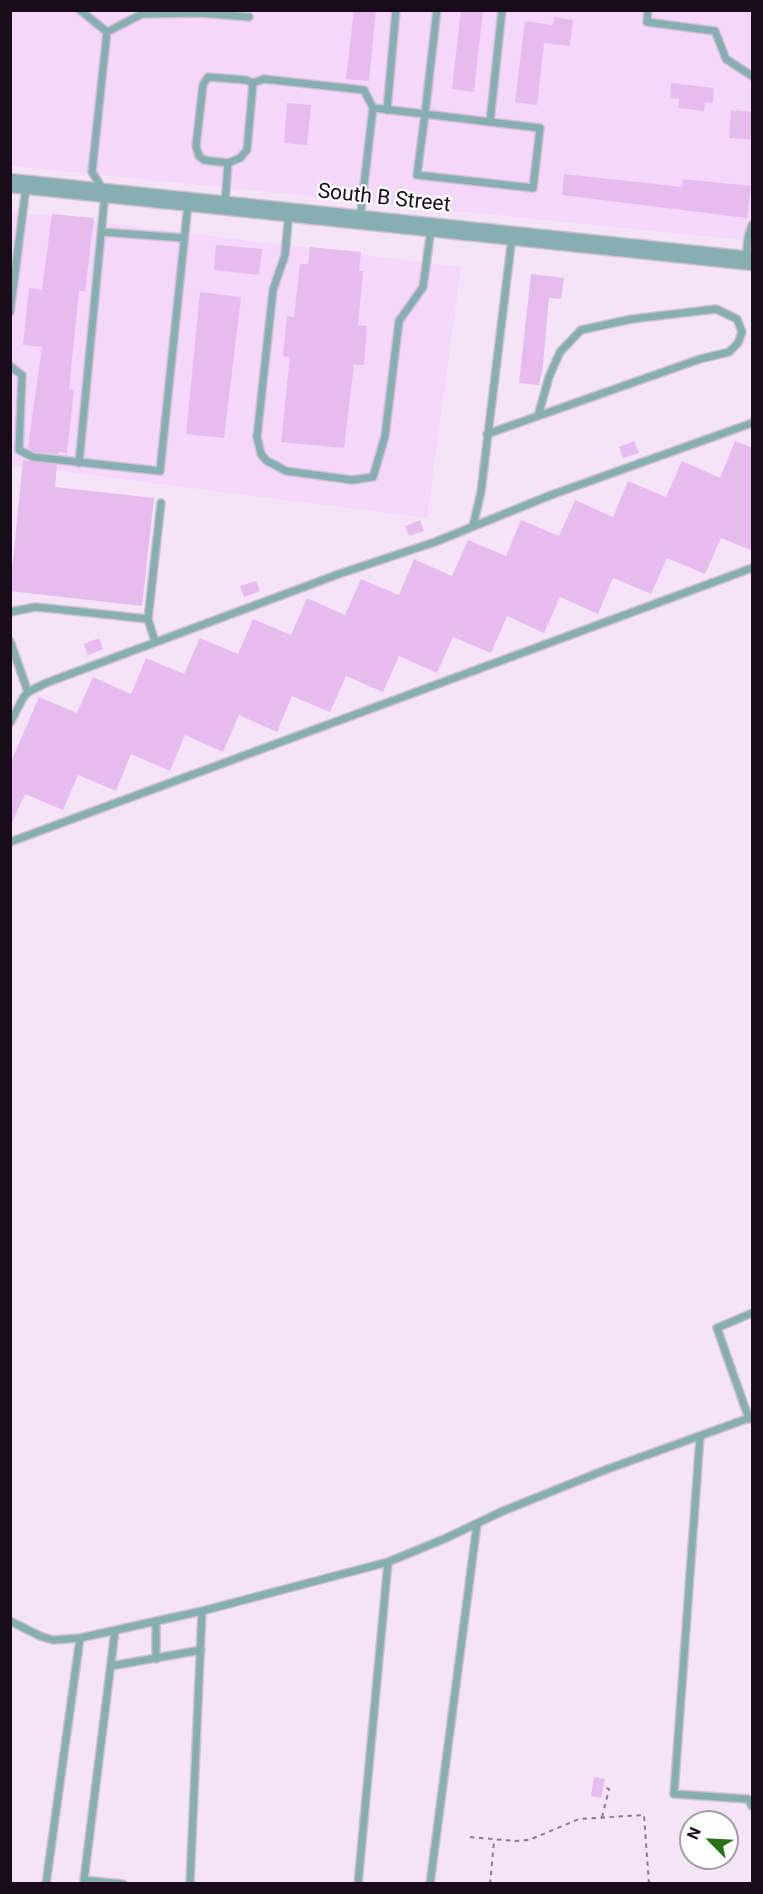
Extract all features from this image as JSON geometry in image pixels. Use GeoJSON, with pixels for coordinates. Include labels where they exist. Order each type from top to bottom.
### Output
{"type":"FeatureCollection","features":[{"type":"Feature","properties":{"kind":"street","name":"South B Street"},"geometry":{"type":"LineString","coordinates":[[18,184],[749,261]]}},
{"type":"Feature","properties":{"kind":"lane"},"geometry":{"type":"LineString","coordinates":[[80,10],[107,32]]}},
{"type":"Feature","properties":{"kind":"lane"},"geometry":{"type":"LineString","coordinates":[[387,110],[396,10]]}},
{"type":"Feature","properties":{"kind":"lane"},"geometry":{"type":"LineString","coordinates":[[373,108],[387,110],[425,114],[540,128],[533,188],[417,175],[425,114],[437,10]]}},
{"type":"Feature","properties":{"kind":"lane"},"geometry":{"type":"LineString","coordinates":[[490,122],[502,10]]}},
{"type":"Feature","properties":{"kind":"lane"},"geometry":{"type":"LineString","coordinates":[[648,10],[646,22],[715,31],[726,59],[753,76]]}},
{"type":"Feature","properties":{"kind":"lane"},"geometry":{"type":"LineString","coordinates":[[107,32],[142,14],[201,12],[249,17]]}},
{"type":"Feature","properties":{"kind":"lane"},"geometry":{"type":"LineString","coordinates":[[79,463],[105,193],[92,172],[107,32]]}},
{"type":"Feature","properties":{"kind":"lane"},"geometry":{"type":"LineString","coordinates":[[253,83],[247,150],[240,158],[228,163],[204,160],[199,156],[196,146],[204,85],[208,77],[246,80],[253,83],[264,79],[364,90],[373,108],[360,219]]}},
{"type":"Feature","properties":{"kind":"lane"},"geometry":{"type":"LineString","coordinates":[[225,205],[228,163]]}},
{"type":"Feature","properties":{"kind":"lane"},"geometry":{"type":"LineString","coordinates":[[10,312],[18,184]]}},
{"type":"Feature","properties":{"kind":"lane"},"geometry":{"type":"LineString","coordinates":[[10,366],[22,375],[19,450],[33,457],[160,471],[188,201]]}},
{"type":"Feature","properties":{"kind":"lane"},"geometry":{"type":"LineString","coordinates":[[289,212],[285,255],[273,290],[256,437],[261,454],[267,462],[286,471],[352,480],[373,477],[385,436],[399,321],[423,287],[431,227]]}},
{"type":"Feature","properties":{"kind":"lane"},"geometry":{"type":"LineString","coordinates":[[749,261],[748,238],[753,225]]}},
{"type":"Feature","properties":{"kind":"lane"},"geometry":{"type":"LineString","coordinates":[[102,232],[184,238]]}},
{"type":"Feature","properties":{"kind":"lane"},"geometry":{"type":"LineString","coordinates":[[473,526],[481,492],[513,235]]}},
{"type":"Feature","properties":{"kind":"lane"},"geometry":{"type":"LineString","coordinates":[[487,435],[700,359],[729,352],[738,343],[742,332],[737,319],[716,309],[632,320],[581,330],[560,352],[549,377],[538,416]]}},
{"type":"Feature","properties":{"kind":"lane"},"geometry":{"type":"LineString","coordinates":[[10,723],[28,692],[46,683],[339,574],[435,542],[551,495],[753,423]]}},
{"type":"Feature","properties":{"kind":"lane"},"geometry":{"type":"LineString","coordinates":[[155,642],[148,620],[161,503]]}},
{"type":"Feature","properties":{"kind":"lane"},"geometry":{"type":"LineString","coordinates":[[10,842],[753,568]]}},
{"type":"Feature","properties":{"kind":"lane"},"geometry":{"type":"LineString","coordinates":[[10,612],[35,607],[148,620]]}},
{"type":"Feature","properties":{"kind":"lane"},"geometry":{"type":"LineString","coordinates":[[10,641],[28,692]]}},
{"type":"Feature","properties":{"kind":"lane"},"geometry":{"type":"LineString","coordinates":[[10,1621],[53,1640],[80,1638],[202,1611],[388,1562],[503,1511],[605,1470],[751,1418],[717,1328],[753,1313]]}},
{"type":"Feature","properties":{"kind":"lane"},"geometry":{"type":"LineString","coordinates":[[700,1437],[674,1794],[748,1799],[753,1806]]}},
{"type":"Feature","properties":{"kind":"lane"},"geometry":{"type":"LineString","coordinates":[[430,1884],[477,1524]]}},
{"type":"Feature","properties":{"kind":"lane"},"geometry":{"type":"LineString","coordinates":[[358,1884],[388,1562]]}},
{"type":"Feature","properties":{"kind":"lane"},"geometry":{"type":"LineString","coordinates":[[190,1884],[202,1611]]}},
{"type":"Feature","properties":{"kind":"lane"},"geometry":{"type":"LineString","coordinates":[[156,1621],[156,1659]]}},
{"type":"Feature","properties":{"kind":"lane"},"geometry":{"type":"LineString","coordinates":[[115,1631],[84,1880],[123,1884]]}},
{"type":"Feature","properties":{"kind":"lane"},"geometry":{"type":"LineString","coordinates":[[46,1884],[80,1638]]}},
{"type":"Feature","properties":{"kind":"lane"},"geometry":{"type":"LineString","coordinates":[[111,1666],[201,1650]]}},
{"type":"Feature","properties":{"kind":"path"},"geometry":{"type":"LineString","coordinates":[[602,1817],[609,1789],[603,1787]]}},
{"type":"Feature","properties":{"kind":"path"},"geometry":{"type":"LineString","coordinates":[[470,1837],[529,1840],[573,1821],[644,1815],[649,1884]]}},
{"type":"Feature","properties":{"kind":"path"},"geometry":{"type":"LineString","coordinates":[[490,1884],[494,1840]]}},
{"type":"Feature","properties":{"kind":"shaded area"},"geometry":{"type":"Polygon","coordinates":[[[11,11],[752,11],[752,241],[11,166],[11,11]]]}},
{"type":"Feature","properties":{"kind":"shaded area"},"geometry":{"type":"Polygon","coordinates":[[[11,211],[461,267],[427,518],[11,465],[11,211]]]}},
{"type":"Feature","properties":{"kind":"building"},"geometry":{"type":"Polygon","coordinates":[[[354,10],[376,10],[369,81],[346,79],[354,10]]]}},
{"type":"Feature","properties":{"kind":"building"},"geometry":{"type":"Polygon","coordinates":[[[461,10],[483,10],[474,92],[452,89],[461,10]]]}},
{"type":"Feature","properties":{"kind":"building"},"geometry":{"type":"Polygon","coordinates":[[[554,17],[573,20],[570,46],[544,43],[537,105],[515,102],[525,21],[553,25],[554,17]]]}},
{"type":"Feature","properties":{"kind":"building"},"geometry":{"type":"Polygon","coordinates":[[[671,83],[714,88],[713,103],[705,102],[704,111],[678,108],[679,99],[670,98],[671,83]]]}},
{"type":"Feature","properties":{"kind":"building"},"geometry":{"type":"Polygon","coordinates":[[[287,103],[311,105],[307,145],[284,143],[287,103]]]}},
{"type":"Feature","properties":{"kind":"building"},"geometry":{"type":"Polygon","coordinates":[[[731,110],[753,112],[753,140],[729,138],[731,110]]]}},
{"type":"Feature","properties":{"kind":"building"},"geometry":{"type":"Polygon","coordinates":[[[564,174],[682,187],[683,179],[751,186],[747,218],[562,195],[564,174]]]}},
{"type":"Feature","properties":{"kind":"building"},"geometry":{"type":"Polygon","coordinates":[[[52,214],[94,218],[85,291],[79,291],[69,389],[74,390],[67,453],[59,452],[58,454],[35,452],[28,448],[42,347],[23,345],[29,288],[42,290],[52,214]]]}},
{"type":"Feature","properties":{"kind":"building"},"geometry":{"type":"Polygon","coordinates":[[[216,245],[262,249],[259,275],[214,270],[216,245]]]}},
{"type":"Feature","properties":{"kind":"building"},"geometry":{"type":"Polygon","coordinates":[[[310,247],[361,252],[359,271],[363,271],[358,325],[367,326],[364,365],[354,365],[344,448],[281,442],[290,357],[283,356],[287,316],[294,317],[300,264],[308,264],[310,247]]]}},
{"type":"Feature","properties":{"kind":"building"},"geometry":{"type":"Polygon","coordinates":[[[531,274],[564,278],[561,299],[549,298],[542,375],[539,385],[519,383],[531,274]]]}},
{"type":"Feature","properties":{"kind":"building"},"geometry":{"type":"Polygon","coordinates":[[[200,292],[241,297],[224,438],[186,434],[200,292]]]}},
{"type":"Feature","properties":{"kind":"building"},"geometry":{"type":"Polygon","coordinates":[[[634,441],[639,453],[623,458],[619,447],[634,441]]]}},
{"type":"Feature","properties":{"kind":"building"},"geometry":{"type":"Polygon","coordinates":[[[735,441],[753,448],[753,551],[721,538],[705,574],[667,558],[651,594],[613,578],[598,614],[560,597],[544,633],[507,616],[491,653],[453,637],[437,673],[399,656],[383,692],[346,676],[330,712],[292,696],[277,732],[239,715],[223,752],[185,735],[170,771],[131,754],[116,791],[78,775],[63,810],[25,794],[10,827],[10,764],[39,697],[77,713],[93,677],[131,694],[146,658],[184,674],[200,638],[238,654],[253,619],[291,635],[307,598],[345,615],[361,579],[399,595],[414,559],[452,576],[468,540],[506,556],[521,520],[559,536],[575,500],[613,517],[628,481],[666,497],[682,461],[720,478],[735,441]]]}},
{"type":"Feature","properties":{"kind":"building"},"geometry":{"type":"Polygon","coordinates":[[[23,460],[57,465],[55,487],[154,498],[142,606],[10,591],[23,460]]]}},
{"type":"Feature","properties":{"kind":"building"},"geometry":{"type":"Polygon","coordinates":[[[420,520],[424,531],[409,536],[405,526],[420,520]]]}},
{"type":"Feature","properties":{"kind":"building"},"geometry":{"type":"Polygon","coordinates":[[[256,581],[260,591],[244,597],[240,586],[256,581]]]}},
{"type":"Feature","properties":{"kind":"building"},"geometry":{"type":"Polygon","coordinates":[[[99,638],[103,649],[88,655],[84,644],[99,638]]]}},
{"type":"Feature","properties":{"kind":"building"},"geometry":{"type":"Polygon","coordinates":[[[594,1777],[605,1779],[601,1798],[591,1796],[594,1777]]]}}]}
